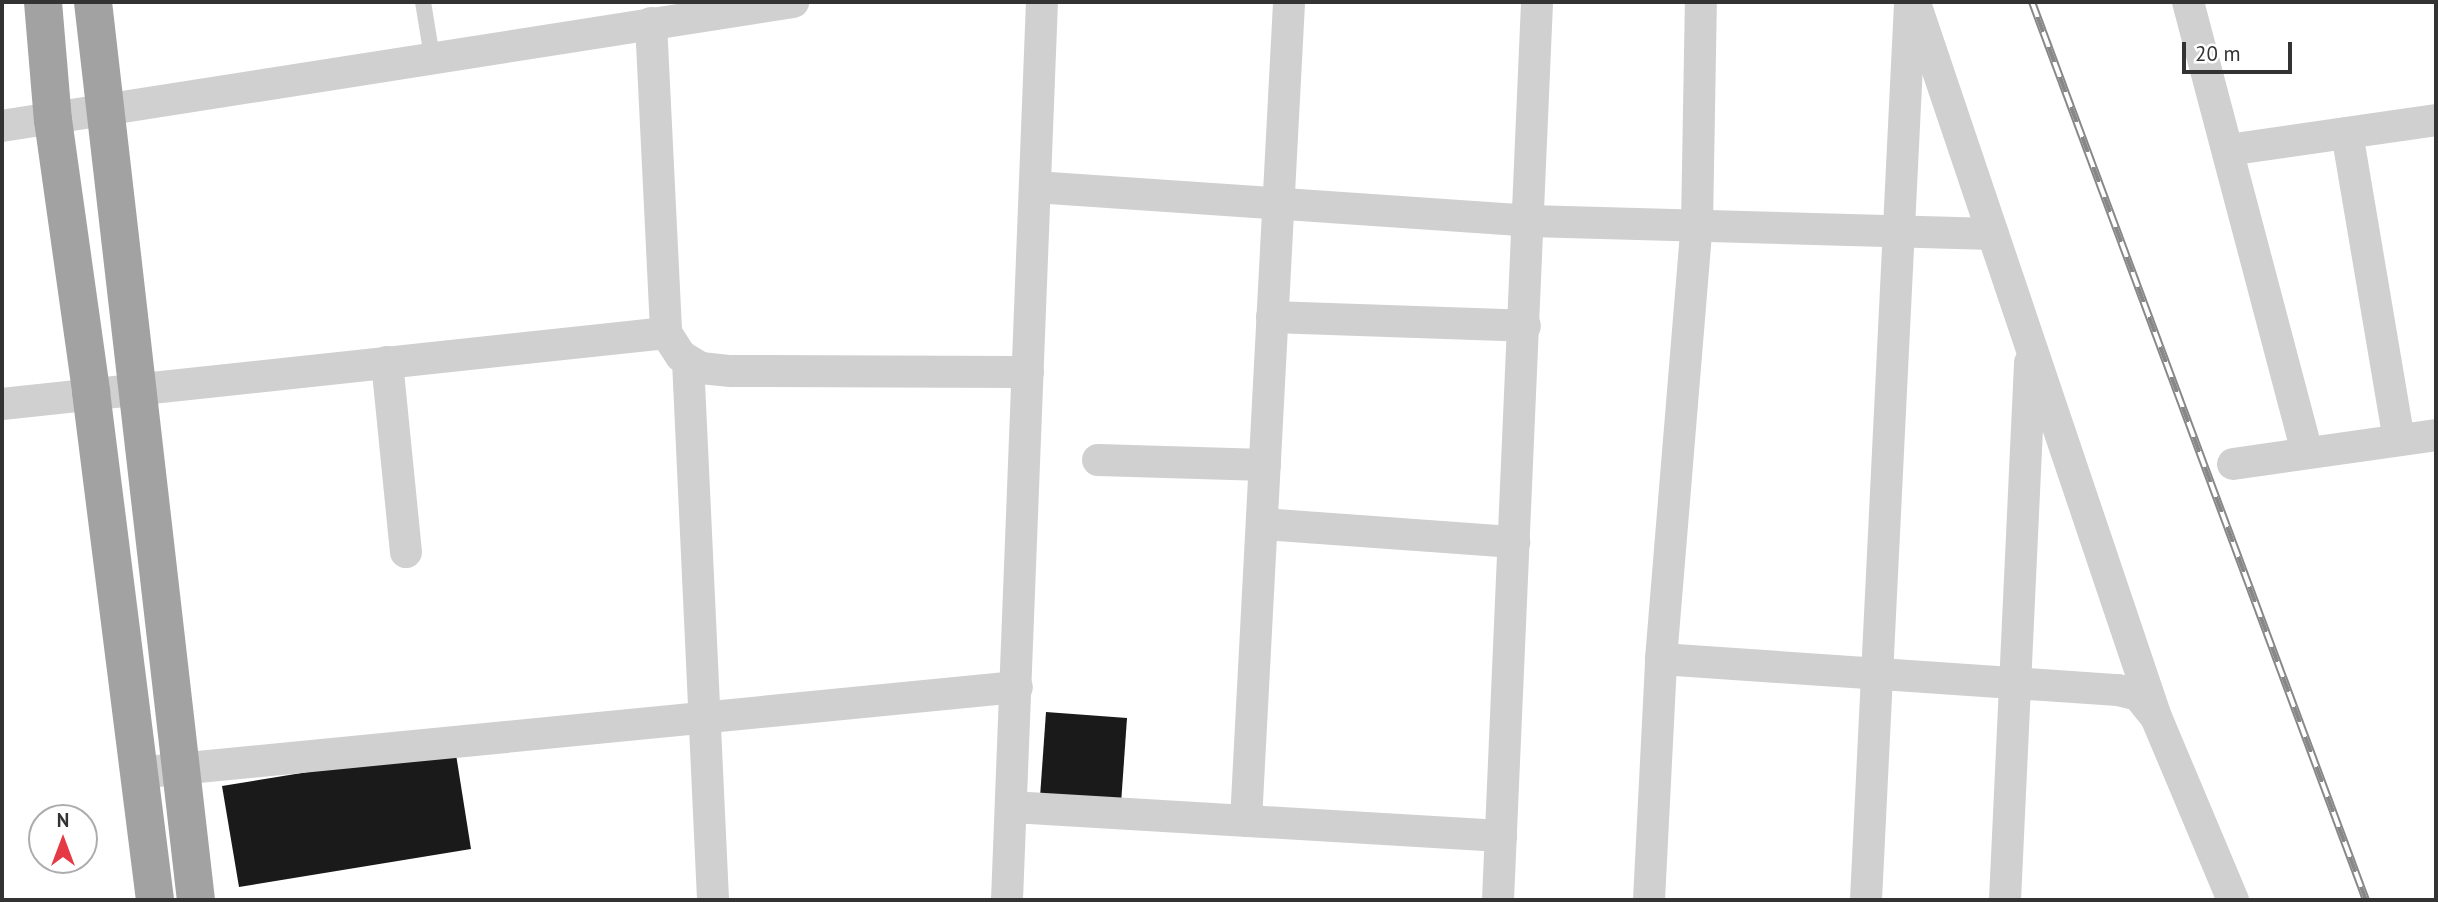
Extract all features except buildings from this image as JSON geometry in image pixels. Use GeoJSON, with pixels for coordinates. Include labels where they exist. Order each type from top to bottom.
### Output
{"type":"FeatureCollection","features":[{"type":"Feature","properties":{"kind":"highway"},"geometry":{"type":"LineString","coordinates":[[43,2],[53,120],[91,392],[155,900]]}},
{"type":"Feature","properties":{"kind":"highway"},"geometry":{"type":"LineString","coordinates":[[93,2],[195,900]]}},
{"type":"Feature","properties":{"kind":"street"},"geometry":{"type":"LineString","coordinates":[[2,126],[793,2]]}},
{"type":"Feature","properties":{"kind":"street"},"geometry":{"type":"LineString","coordinates":[[1007,900],[1042,2]]}},
{"type":"Feature","properties":{"kind":"street"},"geometry":{"type":"LineString","coordinates":[[1246,821],[1289,2]]}},
{"type":"Feature","properties":{"kind":"street"},"geometry":{"type":"LineString","coordinates":[[1497,900],[1530,221],[1537,2]]}},
{"type":"Feature","properties":{"kind":"street"},"geometry":{"type":"LineString","coordinates":[[1649,900],[1661,659],[1697,225],[1701,2]]}},
{"type":"Feature","properties":{"kind":"street"},"geometry":{"type":"LineString","coordinates":[[1866,900],[1912,2]]}},
{"type":"Feature","properties":{"kind":"street"},"geometry":{"type":"LineString","coordinates":[[1912,2],[2157,717],[2233,900]]}},
{"type":"Feature","properties":{"kind":"street"},"geometry":{"type":"LineString","coordinates":[[2188,2],[2307,453]]}},
{"type":"Feature","properties":{"kind":"street"},"geometry":{"type":"LineString","coordinates":[[651,23],[666,333],[681,356],[701,368],[731,371],[1028,372]]}},
{"type":"Feature","properties":{"kind":"street"},"geometry":{"type":"LineString","coordinates":[[2228,150],[2436,120]]}},
{"type":"Feature","properties":{"kind":"street"},"geometry":{"type":"LineString","coordinates":[[2347,133],[2399,440]]}},
{"type":"Feature","properties":{"kind":"street"},"geometry":{"type":"LineString","coordinates":[[1035,187],[1530,221],[1993,234]]}},
{"type":"Feature","properties":{"kind":"street"},"geometry":{"type":"LineString","coordinates":[[1272,317],[1525,327]]}},
{"type":"Feature","properties":{"kind":"street"},"geometry":{"type":"LineString","coordinates":[[2,404],[91,392],[666,333]]}},
{"type":"Feature","properties":{"kind":"street"},"geometry":{"type":"LineString","coordinates":[[2005,900],[2031,347]]}},
{"type":"Feature","properties":{"kind":"street"},"geometry":{"type":"LineString","coordinates":[[688,361],[713,900]]}},
{"type":"Feature","properties":{"kind":"street"},"geometry":{"type":"LineString","coordinates":[[387,362],[406,552]]}},
{"type":"Feature","properties":{"kind":"street"},"geometry":{"type":"LineString","coordinates":[[2234,464],[2436,435]]}},
{"type":"Feature","properties":{"kind":"street"},"geometry":{"type":"LineString","coordinates":[[1098,460],[1265,465]]}},
{"type":"Feature","properties":{"kind":"street"},"geometry":{"type":"LineString","coordinates":[[1262,524],[1514,542]]}},
{"type":"Feature","properties":{"kind":"street"},"geometry":{"type":"LineString","coordinates":[[1661,659],[2118,690],[2138,695],[2157,717]]}},
{"type":"Feature","properties":{"kind":"street"},"geometry":{"type":"LineString","coordinates":[[137,773],[1017,687]]}},
{"type":"Feature","properties":{"kind":"street"},"geometry":{"type":"LineString","coordinates":[[1012,807],[1501,836]]}},
{"type":"Feature","properties":{"kind":"lane"},"geometry":{"type":"LineString","coordinates":[[423,2],[432,57]]}},
{"type":"Feature","properties":{"kind":"railway"},"geometry":{"type":"LineString","coordinates":[[2032,2],[2366,900]]}}]}
